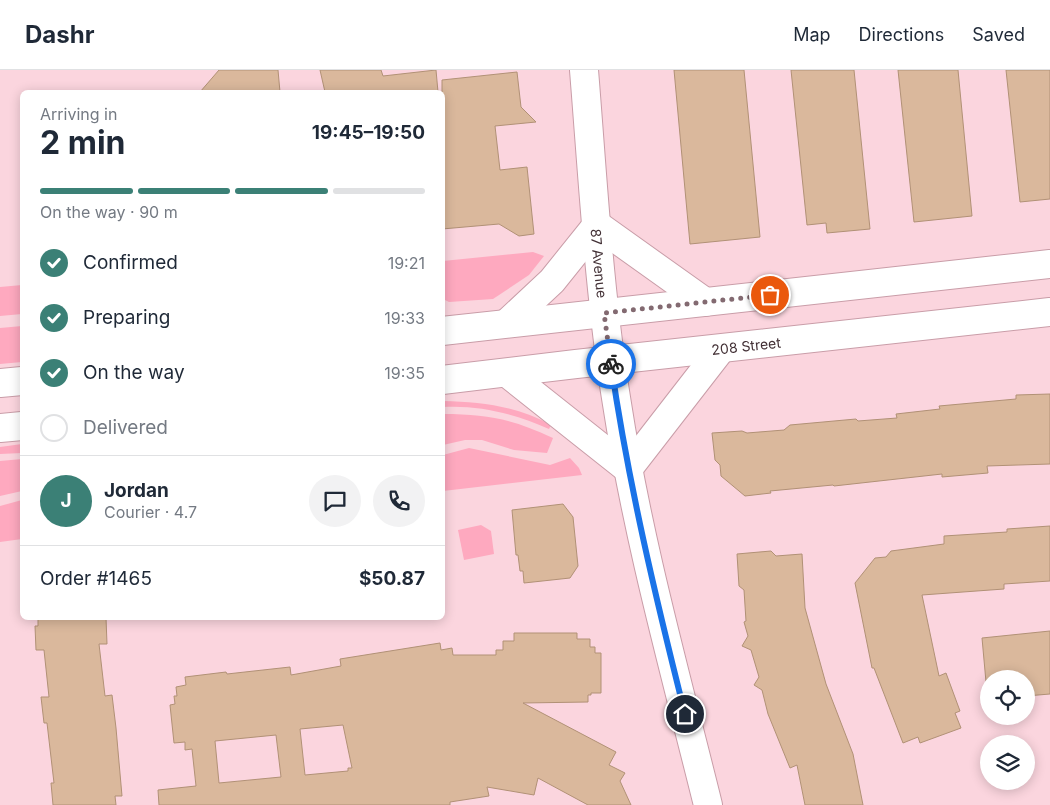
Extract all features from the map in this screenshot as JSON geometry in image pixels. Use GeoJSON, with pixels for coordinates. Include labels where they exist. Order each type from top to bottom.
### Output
{"type":"FeatureCollection","features":[{"type":"Feature","properties":{"kind":"main road","name":"87 Avenue"},"geometry":{"type":"LineString","coordinates":[[584,70],[604,313],[628,469],[653,588],[708,805]]}},
{"type":"Feature","properties":{"kind":"main road"},"geometry":{"type":"LineString","coordinates":[[507,324],[552,281],[597,225],[705,302]]}},
{"type":"Feature","properties":{"kind":"main road"},"geometry":{"type":"LineString","coordinates":[[445,331],[1050,264]]}},
{"type":"Feature","properties":{"kind":"main road","name":"208 Street"},"geometry":{"type":"LineString","coordinates":[[445,380],[1050,312]]}},
{"type":"Feature","properties":{"kind":"main road"},"geometry":{"type":"LineString","coordinates":[[507,373],[628,469],[721,349]]}},
{"type":"Feature","properties":{"kind":"main road"},"geometry":{"type":"LineString","coordinates":[[0,383],[20,380]]}},
{"type":"Feature","properties":{"kind":"main road"},"geometry":{"type":"LineString","coordinates":[[0,428],[20,426]]}},
{"type":"Feature","properties":{"kind":"shaded area"},"geometry":{"type":"Polygon","coordinates":[[[533,252],[544,256],[529,275],[493,299],[449,302],[445,300],[445,261],[533,252]]]}},
{"type":"Feature","properties":{"kind":"shaded area"},"geometry":{"type":"Polygon","coordinates":[[[20,285],[20,314],[0,316],[0,287],[20,285]]]}},
{"type":"Feature","properties":{"kind":"shaded area"},"geometry":{"type":"Polygon","coordinates":[[[20,326],[20,362],[0,364],[0,328],[20,326]]]}},
{"type":"Feature","properties":{"kind":"shaded area"},"geometry":{"type":"Polygon","coordinates":[[[445,401],[499,406],[525,413],[551,425],[549,429],[510,415],[484,409],[445,407],[445,401]]]}},
{"type":"Feature","properties":{"kind":"shaded area"},"geometry":{"type":"Polygon","coordinates":[[[445,414],[473,415],[499,419],[525,426],[553,438],[547,453],[514,450],[482,440],[465,440],[445,445],[445,414]]]}},
{"type":"Feature","properties":{"kind":"shaded area"},"geometry":{"type":"Polygon","coordinates":[[[20,444],[20,453],[0,454],[0,447],[20,444]]]}},
{"type":"Feature","properties":{"kind":"shaded area"},"geometry":{"type":"Polygon","coordinates":[[[469,448],[550,465],[570,458],[579,468],[582,475],[445,491],[445,454],[469,448]]]}},
{"type":"Feature","properties":{"kind":"shaded area"},"geometry":{"type":"Polygon","coordinates":[[[20,459],[20,491],[0,496],[0,461],[20,459]]]}},
{"type":"Feature","properties":{"kind":"shaded area"},"geometry":{"type":"Polygon","coordinates":[[[20,501],[20,539],[0,542],[0,506],[20,501]]]}},
{"type":"Feature","properties":{"kind":"shaded area"},"geometry":{"type":"Polygon","coordinates":[[[481,525],[491,531],[494,554],[464,560],[458,530],[481,525]]]}},
{"type":"Feature","properties":{"kind":"building"},"geometry":{"type":"Polygon","coordinates":[[[219,70],[278,70],[280,90],[202,90],[219,70]]]}},
{"type":"Feature","properties":{"kind":"building"},"geometry":{"type":"Polygon","coordinates":[[[320,70],[381,70],[383,76],[436,70],[438,90],[325,90],[320,70]]]}},
{"type":"Feature","properties":{"kind":"building"},"geometry":{"type":"Polygon","coordinates":[[[674,70],[744,70],[760,237],[690,244],[674,70]]]}},
{"type":"Feature","properties":{"kind":"building"},"geometry":{"type":"Polygon","coordinates":[[[791,70],[854,70],[870,229],[827,233],[826,223],[807,225],[791,70]]]}},
{"type":"Feature","properties":{"kind":"building"},"geometry":{"type":"Polygon","coordinates":[[[898,70],[958,70],[972,216],[914,222],[898,70]]]}},
{"type":"Feature","properties":{"kind":"building"},"geometry":{"type":"Polygon","coordinates":[[[1006,70],[1050,70],[1050,199],[1020,202],[1006,70]]]}},
{"type":"Feature","properties":{"kind":"building"},"geometry":{"type":"Polygon","coordinates":[[[517,72],[521,107],[536,122],[495,126],[500,170],[527,167],[534,234],[519,236],[499,224],[445,229],[445,90],[442,90],[442,80],[517,72]]]}},
{"type":"Feature","properties":{"kind":"building"},"geometry":{"type":"Polygon","coordinates":[[[1050,394],[1050,464],[987,466],[988,473],[942,477],[942,474],[770,491],[771,493],[745,496],[721,476],[720,465],[715,460],[712,433],[784,430],[790,425],[856,419],[858,421],[897,418],[896,414],[940,409],[939,406],[1016,399],[1016,395],[1050,394]]]}},
{"type":"Feature","properties":{"kind":"building"},"geometry":{"type":"Polygon","coordinates":[[[563,504],[573,517],[578,566],[570,578],[524,583],[523,571],[520,571],[518,555],[516,555],[512,510],[563,504]]]}},
{"type":"Feature","properties":{"kind":"building"},"geometry":{"type":"Polygon","coordinates":[[[1050,526],[1050,581],[1004,584],[1004,589],[922,595],[939,676],[946,673],[960,711],[955,713],[961,728],[920,743],[918,737],[903,743],[874,668],[872,668],[855,583],[875,558],[886,557],[891,551],[944,544],[944,536],[1007,532],[1007,529],[1050,526]]]}},
{"type":"Feature","properties":{"kind":"building"},"geometry":{"type":"Polygon","coordinates":[[[771,551],[776,556],[802,554],[805,608],[826,684],[853,754],[863,805],[805,805],[797,765],[790,768],[768,714],[762,690],[754,685],[759,677],[751,650],[742,646],[748,636],[744,622],[746,621],[744,590],[739,586],[737,554],[771,551]]]}},
{"type":"Feature","properties":{"kind":"building"},"geometry":{"type":"Polygon","coordinates":[[[38,620],[106,620],[107,644],[99,644],[105,696],[112,695],[116,728],[122,796],[115,796],[116,805],[53,805],[51,783],[54,783],[47,723],[44,723],[41,697],[49,697],[44,650],[36,650],[35,626],[38,626],[38,620]]]}},
{"type":"Feature","properties":{"kind":"building"},"geometry":{"type":"Polygon","coordinates":[[[1050,631],[1050,694],[1035,695],[1035,670],[985,670],[982,638],[1050,631]]]}},
{"type":"Feature","properties":{"kind":"building"},"geometry":{"type":"Polygon","coordinates":[[[514,633],[577,633],[577,639],[590,639],[590,647],[595,647],[595,653],[601,653],[601,693],[591,693],[591,695],[588,695],[588,702],[523,703],[616,752],[609,765],[625,773],[620,781],[631,805],[588,805],[538,778],[534,795],[487,787],[489,796],[450,802],[450,805],[159,805],[158,790],[196,786],[192,749],[185,750],[185,742],[174,743],[170,705],[175,704],[174,696],[177,696],[176,687],[186,685],[185,677],[290,667],[291,675],[341,666],[340,659],[440,643],[441,650],[452,648],[453,655],[496,655],[496,650],[503,650],[503,641],[514,641],[514,633]],[[343,725],[300,729],[305,775],[348,771],[348,768],[352,768],[343,725]],[[276,735],[215,741],[219,783],[281,777],[276,735]]]}},
{"type":"Feature","properties":{"kind":"way so far"},"geometry":{"type":"LineString","coordinates":[[611,364],[604,313],[770,295]]}},
{"type":"Feature","properties":{"kind":"route"},"geometry":{"type":"LineString","coordinates":[[611,364],[628,469],[653,588],[685,714]]}}]}
